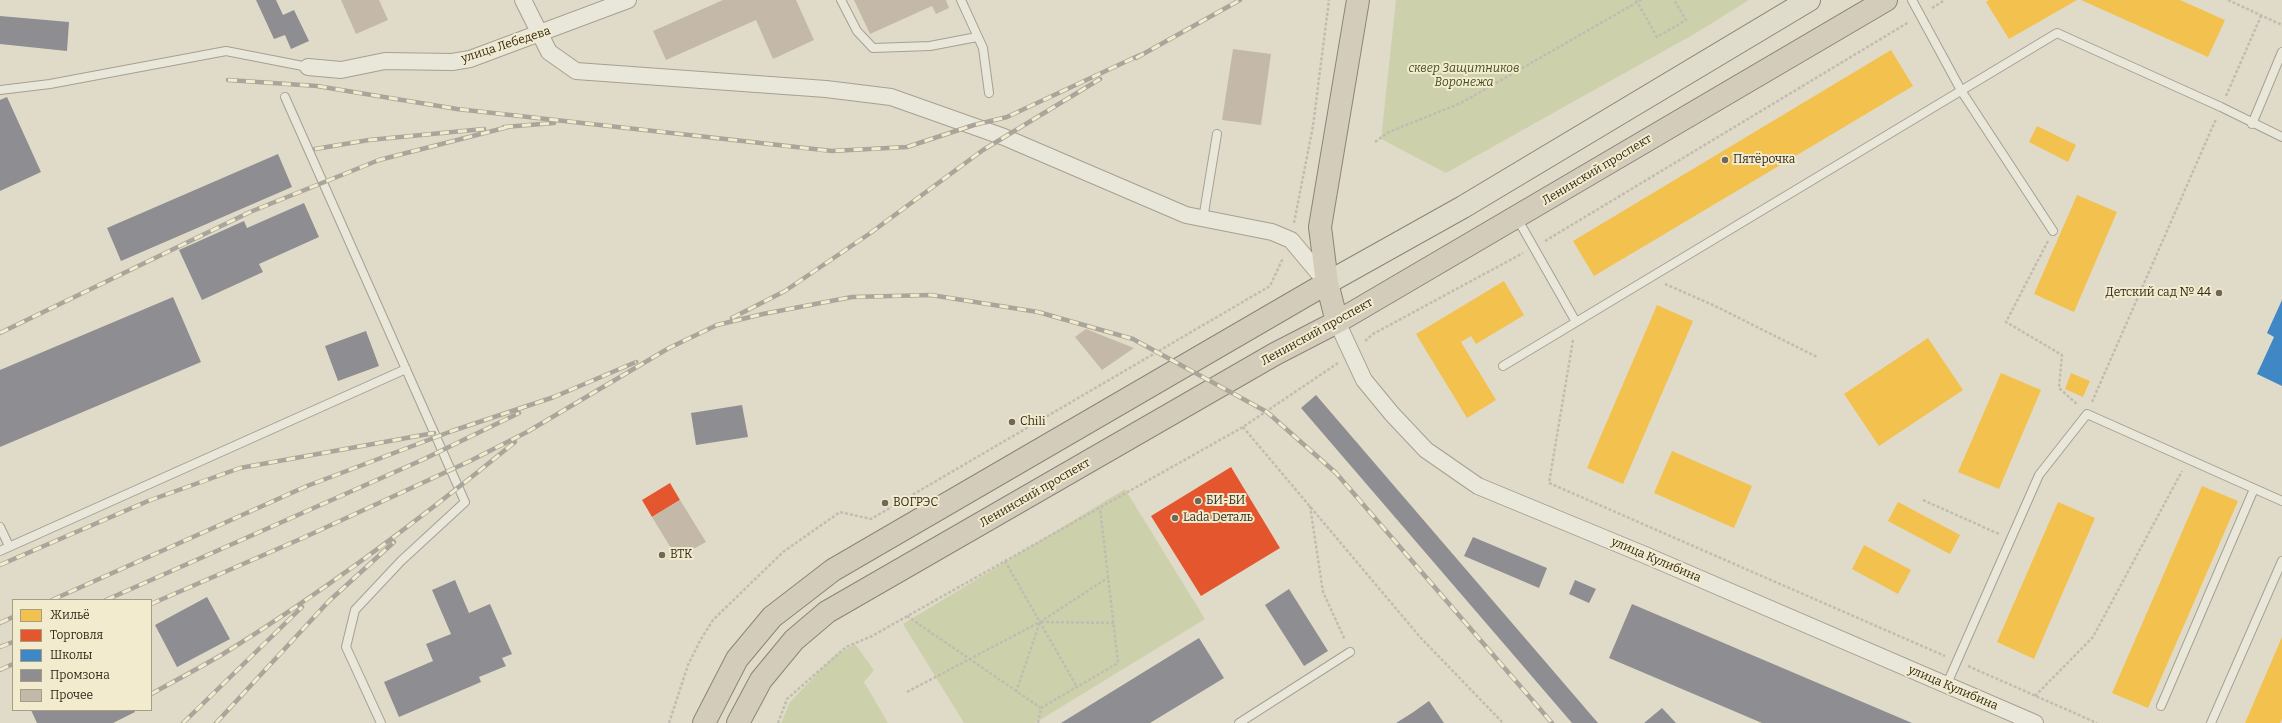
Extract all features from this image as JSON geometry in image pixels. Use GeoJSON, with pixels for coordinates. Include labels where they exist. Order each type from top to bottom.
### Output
{"type":"FeatureCollection","features":[{"type":"Feature","properties":{"kind":"highway"},"geometry":{"type":"LineString","coordinates":[[1337,322],[1327,283],[1320,227],[1358,0]]}},
{"type":"Feature","properties":{"kind":"highway","name":"Ленинский проспект"},"geometry":{"type":"LineString","coordinates":[[738,723],[761,680],[794,640],[827,612],[1276,354],[1337,322],[1517,218],[1886,0]]}},
{"type":"Feature","properties":{"kind":"highway"},"geometry":{"type":"LineString","coordinates":[[704,723],[737,659],[772,617],[833,570],[1327,283]]}},
{"type":"Feature","properties":{"kind":"main road"},"geometry":{"type":"LineString","coordinates":[[1327,283],[1463,206],[1809,0]]}},
{"type":"Feature","properties":{"kind":"street"},"geometry":{"type":"LineString","coordinates":[[523,0],[539,35],[549,52],[576,70],[826,89],[891,97],[980,128],[1186,215],[1272,232],[1291,240],[1327,283]]}},
{"type":"Feature","properties":{"kind":"street","name":"улица Лебедева"},"geometry":{"type":"LineString","coordinates":[[308,67],[341,70],[385,61],[452,62],[470,59],[539,35],[628,0]]}},
{"type":"Feature","properties":{"kind":"street","name":"улица Кулибина"},"geometry":{"type":"LineString","coordinates":[[1337,322],[1353,353],[1364,380],[1397,419],[1426,450],[1478,486],[1645,555],[1946,686],[2035,723]]}},
{"type":"Feature","properties":{"kind":"lane"},"geometry":{"type":"LineString","coordinates":[[841,0],[857,31],[873,48],[930,46],[977,37]]}},
{"type":"Feature","properties":{"kind":"lane"},"geometry":{"type":"LineString","coordinates":[[961,0],[983,48],[989,93]]}},
{"type":"Feature","properties":{"kind":"lane"},"geometry":{"type":"LineString","coordinates":[[1912,0],[1962,92],[2054,231]]}},
{"type":"Feature","properties":{"kind":"lane"},"geometry":{"type":"LineString","coordinates":[[1503,366],[1962,92],[2057,33],[2282,137]]}},
{"type":"Feature","properties":{"kind":"lane"},"geometry":{"type":"LineString","coordinates":[[0,90],[50,84],[226,51],[308,67]]}},
{"type":"Feature","properties":{"kind":"lane"},"geometry":{"type":"LineString","coordinates":[[2252,124],[2282,52]]}},
{"type":"Feature","properties":{"kind":"lane"},"geometry":{"type":"LineString","coordinates":[[285,97],[465,502],[401,561],[355,610],[346,647],[382,723]]}},
{"type":"Feature","properties":{"kind":"lane"},"geometry":{"type":"LineString","coordinates":[[1203,219],[1217,134]]}},
{"type":"Feature","properties":{"kind":"lane"},"geometry":{"type":"LineString","coordinates":[[1517,218],[1576,322]]}},
{"type":"Feature","properties":{"kind":"lane"},"geometry":{"type":"LineString","coordinates":[[0,551],[406,369]]}},
{"type":"Feature","properties":{"kind":"lane"},"geometry":{"type":"LineString","coordinates":[[1946,686],[2039,475],[2087,414],[2282,501]]}},
{"type":"Feature","properties":{"kind":"lane"},"geometry":{"type":"LineString","coordinates":[[2161,706],[2254,489]]}},
{"type":"Feature","properties":{"kind":"lane"},"geometry":{"type":"LineString","coordinates":[[0,527],[9,546]]}},
{"type":"Feature","properties":{"kind":"lane"},"geometry":{"type":"LineString","coordinates":[[2211,723],[2282,561]]}},
{"type":"Feature","properties":{"kind":"lane"},"geometry":{"type":"LineString","coordinates":[[1239,723],[1350,652]]}},
{"type":"Feature","properties":{"kind":"path"},"geometry":{"type":"LineString","coordinates":[[670,723],[688,665],[701,639],[713,620],[783,552],[840,512],[871,519],[1270,286],[1291,240],[1308,158],[1329,0]]}},
{"type":"Feature","properties":{"kind":"path"},"geometry":{"type":"LineString","coordinates":[[1375,142],[1389,132],[1461,102],[1636,1],[1641,0]]}},
{"type":"Feature","properties":{"kind":"path"},"geometry":{"type":"LineString","coordinates":[[1636,1],[1657,37],[1686,20],[1674,0]]}},
{"type":"Feature","properties":{"kind":"path"},"geometry":{"type":"LineString","coordinates":[[778,723],[787,699],[846,647],[872,636],[1243,427],[1353,353],[1373,334],[1534,248],[1945,0]]}},
{"type":"Feature","properties":{"kind":"path"},"geometry":{"type":"LineString","coordinates":[[2228,0],[2282,25]]}},
{"type":"Feature","properties":{"kind":"path"},"geometry":{"type":"LineString","coordinates":[[2054,231],[2006,322],[2062,356],[2059,388],[2087,414],[2261,16]]}},
{"type":"Feature","properties":{"kind":"path"},"geometry":{"type":"LineString","coordinates":[[1665,284],[1713,305],[1818,357]]}},
{"type":"Feature","properties":{"kind":"path"},"geometry":{"type":"LineString","coordinates":[[1576,322],[1549,483],[2097,723]]}},
{"type":"Feature","properties":{"kind":"path"},"geometry":{"type":"LineString","coordinates":[[1243,427],[1420,637],[1503,723]]}},
{"type":"Feature","properties":{"kind":"path"},"geometry":{"type":"LineString","coordinates":[[2035,696],[2093,637],[2188,460]]}},
{"type":"Feature","properties":{"kind":"path"},"geometry":{"type":"LineString","coordinates":[[1923,500],[2010,539]]}},
{"type":"Feature","properties":{"kind":"path"},"geometry":{"type":"LineString","coordinates":[[1310,506],[1323,592],[1350,652]]}},
{"type":"Feature","properties":{"kind":"path"},"geometry":{"type":"LineString","coordinates":[[1038,723],[1041,708],[1118,663],[1100,508]]}},
{"type":"Feature","properties":{"kind":"path"},"geometry":{"type":"LineString","coordinates":[[1005,561],[1078,687]]}},
{"type":"Feature","properties":{"kind":"path"},"geometry":{"type":"LineString","coordinates":[[908,692],[971,660],[1040,622],[1109,577]]}},
{"type":"Feature","properties":{"kind":"path"},"geometry":{"type":"LineString","coordinates":[[907,616],[1041,708]]}},
{"type":"Feature","properties":{"kind":"path"},"geometry":{"type":"LineString","coordinates":[[1040,622],[1114,623]]}},
{"type":"Feature","properties":{"kind":"path"},"geometry":{"type":"LineString","coordinates":[[1016,692],[1040,622]]}},
{"type":"Feature","properties":{"kind":"green space","name":"сквер Защитников Воронежа"},"geometry":{"type":"Polygon","coordinates":[[[1396,0],[1749,0],[1696,33],[1446,173],[1381,139],[1396,0]]]}},
{"type":"Feature","properties":{"kind":"green space"},"geometry":{"type":"Polygon","coordinates":[[[1125,489],[1205,619],[1035,723],[964,723],[903,624],[1125,489]]]}},
{"type":"Feature","properties":{"kind":"green space"},"geometry":{"type":"Polygon","coordinates":[[[855,644],[874,670],[864,682],[888,723],[781,723],[790,702],[834,656],[855,644]]]}},
{"type":"Feature","properties":{"kind":"building: Жильё"},"geometry":{"type":"Polygon","coordinates":[[[1989,0],[2077,0],[2009,39],[1986,2],[1989,0]]]}},
{"type":"Feature","properties":{"kind":"building: Жильё"},"geometry":{"type":"Polygon","coordinates":[[[2081,0],[2180,0],[2225,20],[2208,57],[2081,0]]]}},
{"type":"Feature","properties":{"kind":"building: Жильё"},"geometry":{"type":"Polygon","coordinates":[[[1891,50],[1913,86],[1594,276],[1573,241],[1891,50]]]}},
{"type":"Feature","properties":{"kind":"building: Жильё"},"geometry":{"type":"Polygon","coordinates":[[[2037,126],[2076,145],[2068,162],[2029,142],[2037,126]]]}},
{"type":"Feature","properties":{"kind":"building: Жильё"},"geometry":{"type":"Polygon","coordinates":[[[2077,195],[2117,212],[2074,312],[2034,294],[2077,195]]]}},
{"type":"Feature","properties":{"kind":"building: Жильё"},"geometry":{"type":"Polygon","coordinates":[[[1504,281],[1524,315],[1476,344],[1471,336],[1461,342],[1496,400],[1467,418],[1416,334],[1504,281]]]}},
{"type":"Feature","properties":{"kind":"building: Жильё"},"geometry":{"type":"Polygon","coordinates":[[[1657,305],[1693,321],[1623,484],[1587,468],[1657,305]]]}},
{"type":"Feature","properties":{"kind":"building: Жильё"},"geometry":{"type":"Polygon","coordinates":[[[1928,338],[1963,390],[1879,446],[1844,394],[1928,338]]]}},
{"type":"Feature","properties":{"kind":"building: Жильё"},"geometry":{"type":"Polygon","coordinates":[[[2001,373],[2041,390],[1999,489],[1958,472],[2001,373]]]}},
{"type":"Feature","properties":{"kind":"building: Жильё"},"geometry":{"type":"Polygon","coordinates":[[[2071,373],[2090,381],[2083,397],[2065,389],[2071,373]]]}},
{"type":"Feature","properties":{"kind":"building: Жильё"},"geometry":{"type":"Polygon","coordinates":[[[1672,451],[1752,486],[1734,528],[1654,493],[1672,451]]]}},
{"type":"Feature","properties":{"kind":"building: Жильё"},"geometry":{"type":"Polygon","coordinates":[[[2202,486],[2238,501],[2148,708],[2112,693],[2202,486]]]}},
{"type":"Feature","properties":{"kind":"building: Жильё"},"geometry":{"type":"Polygon","coordinates":[[[1898,502],[1960,535],[1950,554],[1888,521],[1898,502]]]}},
{"type":"Feature","properties":{"kind":"building: Жильё"},"geometry":{"type":"Polygon","coordinates":[[[2058,502],[2095,518],[2034,659],[1997,642],[2058,502]]]}},
{"type":"Feature","properties":{"kind":"building: Жильё"},"geometry":{"type":"Polygon","coordinates":[[[1864,545],[1911,570],[1898,594],[1852,569],[1864,545]]]}},
{"type":"Feature","properties":{"kind":"building: Жильё"},"geometry":{"type":"Polygon","coordinates":[[[2282,637],[2282,719],[2280,723],[2245,723],[2282,637]]]}},
{"type":"Feature","properties":{"kind":"building: Торговля"},"geometry":{"type":"Polygon","coordinates":[[[1231,467],[1280,548],[1201,596],[1151,516],[1231,467]]]}},
{"type":"Feature","properties":{"kind":"building: Торговля"},"geometry":{"type":"Polygon","coordinates":[[[670,483],[680,500],[652,517],[642,500],[670,483]]]}},
{"type":"Feature","properties":{"kind":"building: Школы"},"geometry":{"type":"Polygon","coordinates":[[[2282,300],[2282,386],[2257,374],[2274,337],[2267,333],[2282,300]]]}},
{"type":"Feature","properties":{"kind":"building: Промзона"},"geometry":{"type":"Polygon","coordinates":[[[256,0],[276,0],[283,15],[294,10],[309,41],[291,49],[285,35],[274,39],[256,0]]]}},
{"type":"Feature","properties":{"kind":"building: Промзона"},"geometry":{"type":"Polygon","coordinates":[[[0,16],[69,22],[67,51],[0,44],[0,16]]]}},
{"type":"Feature","properties":{"kind":"building: Промзона"},"geometry":{"type":"Polygon","coordinates":[[[7,97],[41,172],[0,191],[0,100],[7,97]]]}},
{"type":"Feature","properties":{"kind":"building: Промзона"},"geometry":{"type":"Polygon","coordinates":[[[278,154],[292,187],[121,261],[107,228],[278,154]]]}},
{"type":"Feature","properties":{"kind":"building: Промзона"},"geometry":{"type":"Polygon","coordinates":[[[304,203],[319,237],[259,264],[263,272],[202,300],[179,250],[244,221],[247,228],[304,203]]]}},
{"type":"Feature","properties":{"kind":"building: Промзона"},"geometry":{"type":"Polygon","coordinates":[[[173,297],[201,362],[0,447],[0,370],[173,297]]]}},
{"type":"Feature","properties":{"kind":"building: Промзона"},"geometry":{"type":"Polygon","coordinates":[[[366,331],[379,366],[338,381],[325,346],[366,331]]]}},
{"type":"Feature","properties":{"kind":"building: Промзона"},"geometry":{"type":"Polygon","coordinates":[[[1316,395],[1598,723],[1572,723],[1301,408],[1316,395]]]}},
{"type":"Feature","properties":{"kind":"building: Промзона"},"geometry":{"type":"Polygon","coordinates":[[[742,405],[748,437],[696,445],[691,413],[742,405]]]}},
{"type":"Feature","properties":{"kind":"building: Промзона"},"geometry":{"type":"Polygon","coordinates":[[[1473,537],[1547,568],[1539,588],[1464,556],[1473,537]]]}},
{"type":"Feature","properties":{"kind":"building: Промзона"},"geometry":{"type":"Polygon","coordinates":[[[455,580],[469,613],[490,604],[512,654],[502,658],[506,666],[479,677],[481,682],[399,717],[384,682],[433,661],[426,644],[451,634],[432,590],[455,580]]]}},
{"type":"Feature","properties":{"kind":"building: Промзона"},"geometry":{"type":"Polygon","coordinates":[[[1575,580],[1596,589],[1589,603],[1569,594],[1575,580]]]}},
{"type":"Feature","properties":{"kind":"building: Промзона"},"geometry":{"type":"Polygon","coordinates":[[[1289,589],[1328,651],[1304,666],[1265,605],[1289,589]]]}},
{"type":"Feature","properties":{"kind":"building: Промзона"},"geometry":{"type":"Polygon","coordinates":[[[207,597],[230,639],[177,667],[155,625],[207,597]]]}},
{"type":"Feature","properties":{"kind":"building: Промзона"},"geometry":{"type":"Polygon","coordinates":[[[1632,604],[1912,723],[1762,723],[1609,658],[1632,604]]]}},
{"type":"Feature","properties":{"kind":"building: Промзона"},"geometry":{"type":"Polygon","coordinates":[[[1199,638],[1224,678],[1150,723],[1061,723],[1199,638]]]}},
{"type":"Feature","properties":{"kind":"building: Промзона"},"geometry":{"type":"Polygon","coordinates":[[[1429,701],[1444,723],[1396,723],[1412,713],[1429,701]]]}},
{"type":"Feature","properties":{"kind":"building: Промзона"},"geometry":{"type":"Polygon","coordinates":[[[1662,708],[1676,723],[1644,723],[1662,708]]]}},
{"type":"Feature","properties":{"kind":"building: Промзона"},"geometry":{"type":"Polygon","coordinates":[[[31,711],[135,712],[113,723],[37,723],[31,711]]]}},
{"type":"Feature","properties":{"kind":"building: Прочее"},"geometry":{"type":"Polygon","coordinates":[[[341,0],[379,0],[388,20],[356,34],[341,0]]]}},
{"type":"Feature","properties":{"kind":"building: Прочее"},"geometry":{"type":"Polygon","coordinates":[[[723,0],[796,0],[814,40],[773,59],[756,20],[666,60],[653,31],[723,0]]]}},
{"type":"Feature","properties":{"kind":"building: Прочее"},"geometry":{"type":"Polygon","coordinates":[[[854,0],[946,0],[949,8],[936,14],[932,6],[870,34],[854,0]]]}},
{"type":"Feature","properties":{"kind":"building: Прочее"},"geometry":{"type":"Polygon","coordinates":[[[1233,49],[1271,54],[1261,125],[1222,120],[1233,49]]]}},
{"type":"Feature","properties":{"kind":"building: Прочее"},"geometry":{"type":"Polygon","coordinates":[[[1086,329],[1134,348],[1102,370],[1075,337],[1086,329]]]}},
{"type":"Feature","properties":{"kind":"building: Прочее"},"geometry":{"type":"Polygon","coordinates":[[[680,500],[706,542],[677,558],[652,517],[680,500]]]}},
{"type":"Feature","properties":{"kind":"railway"},"geometry":{"type":"LineString","coordinates":[[1136,58],[1240,0]]}},
{"type":"Feature","properties":{"kind":"railway"},"geometry":{"type":"LineString","coordinates":[[228,80],[317,86],[457,109],[832,151],[907,147],[974,125],[1007,117],[1140,55]]}},
{"type":"Feature","properties":{"kind":"railway"},"geometry":{"type":"LineString","coordinates":[[732,318],[785,291],[869,234],[983,150],[1100,79]]}},
{"type":"Feature","properties":{"kind":"railway"},"geometry":{"type":"LineString","coordinates":[[504,127],[554,123]]}},
{"type":"Feature","properties":{"kind":"railway"},"geometry":{"type":"LineString","coordinates":[[0,333],[250,212],[379,160],[508,127]]}},
{"type":"Feature","properties":{"kind":"railway"},"geometry":{"type":"LineString","coordinates":[[315,149],[369,140],[484,129]]}},
{"type":"Feature","properties":{"kind":"railway"},"geometry":{"type":"LineString","coordinates":[[152,604],[305,537],[470,461],[527,432],[669,348],[717,325],[763,314],[852,297],[931,295],[1038,312],[1133,339],[1267,412],[1336,473],[1552,723]]}},
{"type":"Feature","properties":{"kind":"railway"},"geometry":{"type":"LineString","coordinates":[[54,599],[307,486],[452,431],[554,397],[636,362]]}},
{"type":"Feature","properties":{"kind":"railway"},"geometry":{"type":"LineString","coordinates":[[108,599],[422,460],[519,413]]}},
{"type":"Feature","properties":{"kind":"railway"},"geometry":{"type":"LineString","coordinates":[[0,565],[148,501],[240,468],[434,433]]}},
{"type":"Feature","properties":{"kind":"railway"},"geometry":{"type":"LineString","coordinates":[[152,693],[223,654],[299,605],[409,526],[515,442]]}},
{"type":"Feature","properties":{"kind":"railway"},"geometry":{"type":"LineString","coordinates":[[216,723],[329,601],[394,542]]}},
{"type":"Feature","properties":{"kind":"railway"},"geometry":{"type":"LineString","coordinates":[[183,723],[302,607]]}},
{"type":"Feature","properties":{"kind":"railway"},"geometry":{"type":"LineString","coordinates":[[0,623],[12,617]]}},
{"type":"Feature","properties":{"kind":"railway"},"geometry":{"type":"LineString","coordinates":[[0,647],[12,642]]}},
{"type":"Feature","properties":{"kind":"railway"},"geometry":{"type":"LineString","coordinates":[[0,670],[12,664]]}},
{"type":"Feature","properties":{"kind":"place","name":"Пятёрочка"},"geometry":{"type":"Point","coordinates":[1725,160]}},
{"type":"Feature","properties":{"kind":"place","name":"Детский сад № 44"},"geometry":{"type":"Point","coordinates":[2219,293]}},
{"type":"Feature","properties":{"kind":"place","name":"Chili"},"geometry":{"type":"Point","coordinates":[1012,422]}},
{"type":"Feature","properties":{"kind":"place","name":"БИ-БИ"},"geometry":{"type":"Point","coordinates":[1198,501]}},
{"type":"Feature","properties":{"kind":"place","name":"ВОГРЭС"},"geometry":{"type":"Point","coordinates":[885,503]}},
{"type":"Feature","properties":{"kind":"place","name":"Lada Dеталь"},"geometry":{"type":"Point","coordinates":[1175,518]}},
{"type":"Feature","properties":{"kind":"place","name":"ВТК"},"geometry":{"type":"Point","coordinates":[662,555]}}]}
